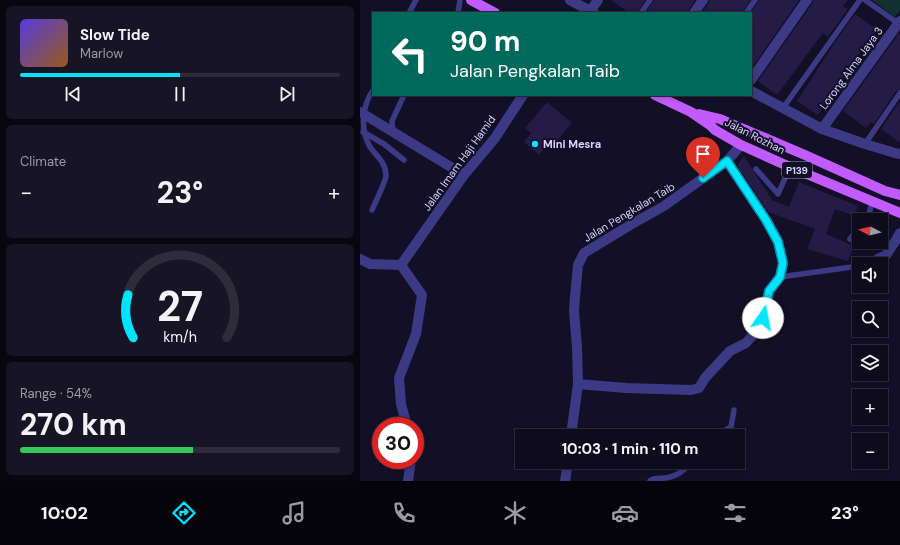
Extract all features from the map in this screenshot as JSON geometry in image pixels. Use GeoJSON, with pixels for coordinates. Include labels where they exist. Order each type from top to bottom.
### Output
{"type":"FeatureCollection","features":[{"type":"Feature","properties":{"kind":"main road"},"geometry":{"type":"LineString","coordinates":[[471,0],[493,12]]}},
{"type":"Feature","properties":{"kind":"main road","name":"Jalan Rozhan"},"geometry":{"type":"LineString","coordinates":[[657,96],[691,112],[715,130],[741,144],[790,167],[872,202],[900,212]]}},
{"type":"Feature","properties":{"kind":"main road","name":"Jalan Rozhan"},"geometry":{"type":"LineString","coordinates":[[691,112],[720,119],[885,191],[900,195]]}},
{"type":"Feature","properties":{"kind":"main road"},"geometry":{"type":"LineString","coordinates":[[885,191],[900,192]]}},
{"type":"Feature","properties":{"kind":"street"},"geometry":{"type":"LineString","coordinates":[[570,0],[592,12],[598,0]]}},
{"type":"Feature","properties":{"kind":"street"},"geometry":{"type":"LineString","coordinates":[[695,12],[703,0]]}},
{"type":"Feature","properties":{"kind":"street"},"geometry":{"type":"LineString","coordinates":[[752,79],[807,0]]}},
{"type":"Feature","properties":{"kind":"street","name":"Lorong Alma Jaya 3"},"geometry":{"type":"LineString","coordinates":[[822,129],[899,22]]}},
{"type":"Feature","properties":{"kind":"street"},"geometry":{"type":"LineString","coordinates":[[752,91],[822,129],[900,154]]}},
{"type":"Feature","properties":{"kind":"street","name":"Jalan Imam Haji Hamid"},"geometry":{"type":"LineString","coordinates":[[401,266],[464,175],[495,138],[522,96]]}},
{"type":"Feature","properties":{"kind":"street"},"geometry":{"type":"LineString","coordinates":[[361,113],[464,175]]}},
{"type":"Feature","properties":{"kind":"street","name":"Jalan Pengkalan Taib"},"geometry":{"type":"LineString","coordinates":[[578,384],[574,310],[578,265],[584,253],[664,206],[727,161],[741,144]]}},
{"type":"Feature","properties":{"kind":"street"},"geometry":{"type":"LineString","coordinates":[[572,429],[578,384],[626,388],[691,390],[699,388],[705,378],[730,352],[746,343],[762,325],[769,291],[780,277],[783,263],[778,242],[766,220],[727,161]]}},
{"type":"Feature","properties":{"kind":"street"},"geometry":{"type":"LineString","coordinates":[[884,257],[886,256],[900,233]]}},
{"type":"Feature","properties":{"kind":"street"},"geometry":{"type":"LineString","coordinates":[[360,259],[370,264],[401,266],[422,295],[416,334],[399,378],[401,404],[405,417]]}},
{"type":"Feature","properties":{"kind":"street"},"geometry":{"type":"LineString","coordinates":[[408,481],[410,469]]}},
{"type":"Feature","properties":{"kind":"street"},"geometry":{"type":"LineString","coordinates":[[565,481],[567,469]]}},
{"type":"Feature","properties":{"kind":"lane"},"geometry":{"type":"LineString","coordinates":[[410,12],[416,0]]}},
{"type":"Feature","properties":{"kind":"lane"},"geometry":{"type":"LineString","coordinates":[[458,12],[460,0]]}},
{"type":"Feature","properties":{"kind":"lane"},"geometry":{"type":"LineString","coordinates":[[642,12],[650,0]]}},
{"type":"Feature","properties":{"kind":"lane"},"geometry":{"type":"LineString","coordinates":[[747,12],[755,0]]}},
{"type":"Feature","properties":{"kind":"lane"},"geometry":{"type":"LineString","coordinates":[[783,108],[860,0]]}},
{"type":"Feature","properties":{"kind":"lane"},"geometry":{"type":"LineString","coordinates":[[865,0],[899,22]]}},
{"type":"Feature","properties":{"kind":"lane"},"geometry":{"type":"LineString","coordinates":[[372,92],[361,113],[362,132],[369,147],[380,158],[386,177],[372,210]]}},
{"type":"Feature","properties":{"kind":"lane"},"geometry":{"type":"LineString","coordinates":[[865,144],[900,93]]}},
{"type":"Feature","properties":{"kind":"lane"},"geometry":{"type":"LineString","coordinates":[[393,132],[392,121],[404,96]]}},
{"type":"Feature","properties":{"kind":"lane"},"geometry":{"type":"LineString","coordinates":[[362,132],[384,144],[404,160]]}},
{"type":"Feature","properties":{"kind":"lane"},"geometry":{"type":"LineString","coordinates":[[756,169],[778,194],[790,167]]}},
{"type":"Feature","properties":{"kind":"lane"},"geometry":{"type":"LineString","coordinates":[[869,213],[872,202]]}},
{"type":"Feature","properties":{"kind":"lane"},"geometry":{"type":"LineString","coordinates":[[780,277],[852,267]]}},
{"type":"Feature","properties":{"kind":"lane"},"geometry":{"type":"LineString","coordinates":[[728,429],[731,427],[734,410]]}},
{"type":"Feature","properties":{"kind":"lane"},"geometry":{"type":"LineString","coordinates":[[650,481],[654,478],[665,478],[682,473],[686,469]]}},
{"type":"Feature","properties":{"kind":"green space"},"geometry":{"type":"Polygon","coordinates":[[[872,0],[900,0],[900,10],[895,17],[872,0]]]}},
{"type":"Feature","properties":{"kind":"building"},"geometry":{"type":"Polygon","coordinates":[[[611,0],[645,0],[638,12],[628,12],[611,0]]]}},
{"type":"Feature","properties":{"kind":"building"},"geometry":{"type":"Polygon","coordinates":[[[654,0],[695,0],[688,12],[647,12],[654,0]]]}},
{"type":"Feature","properties":{"kind":"building"},"geometry":{"type":"Polygon","coordinates":[[[709,0],[750,0],[743,12],[703,12],[709,0]]]}},
{"type":"Feature","properties":{"kind":"building"},"geometry":{"type":"Polygon","coordinates":[[[759,0],[799,0],[752,68],[752,12],[759,0]]]}},
{"type":"Feature","properties":{"kind":"building"},"geometry":{"type":"Polygon","coordinates":[[[813,0],[848,0],[843,6],[848,9],[828,37],[823,33],[777,95],[758,81],[812,4],[813,0]]]}},
{"type":"Feature","properties":{"kind":"building"},"geometry":{"type":"Polygon","coordinates":[[[855,14],[876,29],[818,115],[797,101],[855,14]]]}},
{"type":"Feature","properties":{"kind":"building"},"geometry":{"type":"Polygon","coordinates":[[[900,32],[900,89],[896,91],[874,124],[871,122],[866,128],[843,111],[900,32]]]}},
{"type":"Feature","properties":{"kind":"building"},"geometry":{"type":"Polygon","coordinates":[[[900,101],[900,143],[881,129],[900,101]]]}},
{"type":"Feature","properties":{"kind":"building"},"geometry":{"type":"Polygon","coordinates":[[[547,102],[572,123],[550,149],[546,146],[539,155],[524,142],[531,133],[525,128],[547,102]]]}},
{"type":"Feature","properties":{"kind":"building"},"geometry":{"type":"Polygon","coordinates":[[[744,156],[772,200],[789,207],[799,182],[858,206],[855,213],[852,213],[852,215],[835,209],[826,234],[852,245],[853,249],[848,261],[807,249],[815,229],[768,212],[737,165],[744,156]]]}},
{"type":"Feature","properties":{"kind":"place","name":"Mini Mesra"},"geometry":{"type":"Point","coordinates":[535,144]}},
{"type":"Feature","properties":{"kind":"route"},"geometry":{"type":"LineString","coordinates":[[703,178],[727,161],[766,220],[778,242],[783,263],[780,277],[769,291],[763,318]]}}]}
